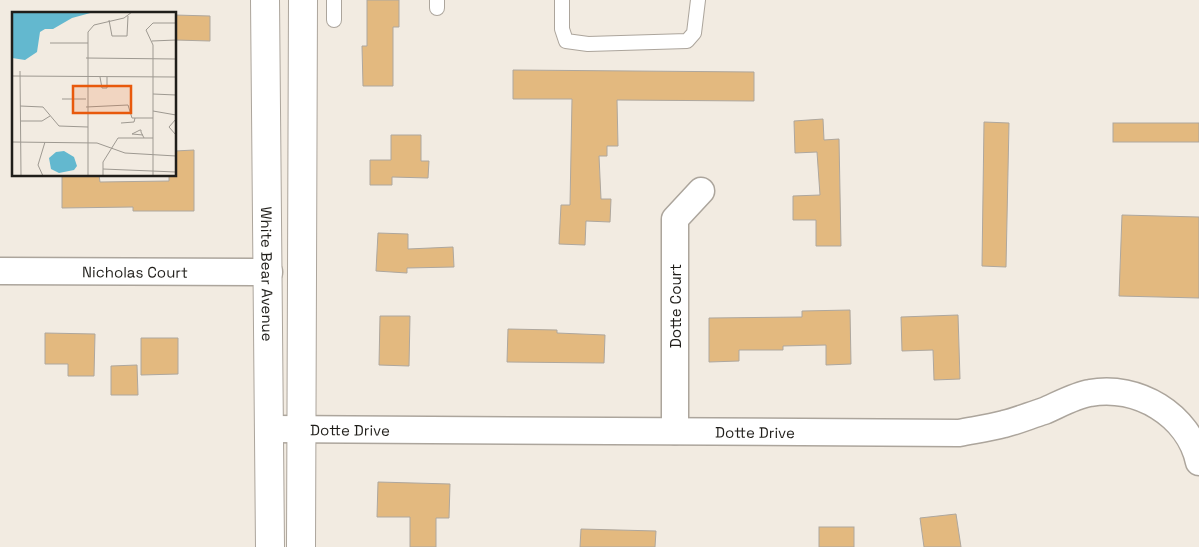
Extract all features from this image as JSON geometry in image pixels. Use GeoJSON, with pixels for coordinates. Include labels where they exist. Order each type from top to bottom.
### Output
{"type":"FeatureCollection","features":[{"type":"Feature","properties":{"kind":"main road","name":"White Bear Avenue"},"geometry":{"type":"LineString","coordinates":[[265,0],[269,272],[270,547]]}},
{"type":"Feature","properties":{"kind":"main road","name":"White Bear Avenue"},"geometry":{"type":"LineString","coordinates":[[301,547],[303,0]]}},
{"type":"Feature","properties":{"kind":"street","name":"Dotte Court"},"geometry":{"type":"LineString","coordinates":[[675,430],[675,218],[701,191]]}},
{"type":"Feature","properties":{"kind":"street","name":"Nicholas Court"},"geometry":{"type":"LineString","coordinates":[[0,271],[269,272]]}},
{"type":"Feature","properties":{"kind":"street","name":"Dotte Drive"},"geometry":{"type":"LineString","coordinates":[[270,429],[958,433],[1005,424],[1089,393],[1110,391],[1130,394],[1152,402],[1169,413],[1185,431],[1197,453],[1199,462]]}},
{"type":"Feature","properties":{"kind":"lane"},"geometry":{"type":"LineString","coordinates":[[334,0],[334,20]]}},
{"type":"Feature","properties":{"kind":"lane"},"geometry":{"type":"LineString","coordinates":[[562,0],[562,29],[566,40],[588,44],[687,41],[694,33],[698,0]]}},
{"type":"Feature","properties":{"kind":"building"},"geometry":{"type":"Polygon","coordinates":[[[367,0],[399,0],[399,27],[393,27],[393,86],[363,86],[362,46],[367,46],[367,0]]]}},
{"type":"Feature","properties":{"kind":"building"},"geometry":{"type":"Polygon","coordinates":[[[176,15],[210,16],[210,41],[176,40],[176,15]]]}},
{"type":"Feature","properties":{"kind":"building"},"geometry":{"type":"Polygon","coordinates":[[[513,70],[754,72],[754,101],[617,100],[618,146],[607,146],[607,156],[599,156],[601,199],[611,199],[610,222],[586,221],[585,245],[559,244],[561,205],[570,205],[572,99],[513,99],[513,70]]]}},
{"type":"Feature","properties":{"kind":"building"},"geometry":{"type":"Polygon","coordinates":[[[823,119],[824,140],[839,139],[841,246],[816,246],[816,220],[793,220],[793,196],[820,195],[817,152],[795,153],[794,121],[823,119]]]}},
{"type":"Feature","properties":{"kind":"building"},"geometry":{"type":"Polygon","coordinates":[[[984,122],[1009,123],[1006,267],[982,266],[984,122]]]}},
{"type":"Feature","properties":{"kind":"building"},"geometry":{"type":"Polygon","coordinates":[[[1113,123],[1199,123],[1199,142],[1113,142],[1113,123]]]}},
{"type":"Feature","properties":{"kind":"building"},"geometry":{"type":"Polygon","coordinates":[[[391,135],[421,135],[421,161],[429,161],[428,178],[392,177],[392,185],[370,185],[370,160],[391,160],[391,135]]]}},
{"type":"Feature","properties":{"kind":"building"},"geometry":{"type":"Polygon","coordinates":[[[194,150],[194,211],[133,211],[133,207],[62,208],[62,176],[99,176],[100,182],[169,181],[169,176],[176,176],[176,151],[194,150]]]}},
{"type":"Feature","properties":{"kind":"building"},"geometry":{"type":"Polygon","coordinates":[[[1122,215],[1199,217],[1199,298],[1119,296],[1122,215]]]}},
{"type":"Feature","properties":{"kind":"building"},"geometry":{"type":"Polygon","coordinates":[[[378,233],[408,234],[408,249],[453,247],[454,267],[407,268],[407,273],[376,271],[378,233]]]}},
{"type":"Feature","properties":{"kind":"building"},"geometry":{"type":"Polygon","coordinates":[[[850,310],[851,364],[826,365],[826,345],[783,346],[783,350],[739,350],[739,361],[709,362],[709,318],[802,317],[802,311],[850,310]]]}},
{"type":"Feature","properties":{"kind":"building"},"geometry":{"type":"Polygon","coordinates":[[[958,315],[960,379],[934,380],[933,350],[902,351],[901,317],[958,315]]]}},
{"type":"Feature","properties":{"kind":"building"},"geometry":{"type":"Polygon","coordinates":[[[380,316],[410,316],[409,366],[379,365],[380,316]]]}},
{"type":"Feature","properties":{"kind":"building"},"geometry":{"type":"Polygon","coordinates":[[[508,329],[557,330],[557,333],[605,335],[604,363],[507,362],[508,329]]]}},
{"type":"Feature","properties":{"kind":"building"},"geometry":{"type":"Polygon","coordinates":[[[45,333],[95,334],[94,376],[68,376],[68,364],[45,364],[45,333]]]}},
{"type":"Feature","properties":{"kind":"building"},"geometry":{"type":"Polygon","coordinates":[[[141,338],[178,338],[178,374],[141,375],[141,338]]]}},
{"type":"Feature","properties":{"kind":"building"},"geometry":{"type":"Polygon","coordinates":[[[137,365],[138,395],[111,395],[111,366],[137,365]]]}},
{"type":"Feature","properties":{"kind":"building"},"geometry":{"type":"Polygon","coordinates":[[[378,482],[450,484],[449,518],[436,518],[436,547],[410,547],[410,517],[377,517],[378,482]]]}},
{"type":"Feature","properties":{"kind":"building"},"geometry":{"type":"Polygon","coordinates":[[[956,514],[961,547],[924,547],[920,518],[956,514]]]}},
{"type":"Feature","properties":{"kind":"building"},"geometry":{"type":"Polygon","coordinates":[[[819,527],[854,527],[854,547],[819,547],[819,527]]]}},
{"type":"Feature","properties":{"kind":"building"},"geometry":{"type":"Polygon","coordinates":[[[581,529],[656,531],[655,547],[580,547],[581,529]]]}}]}
